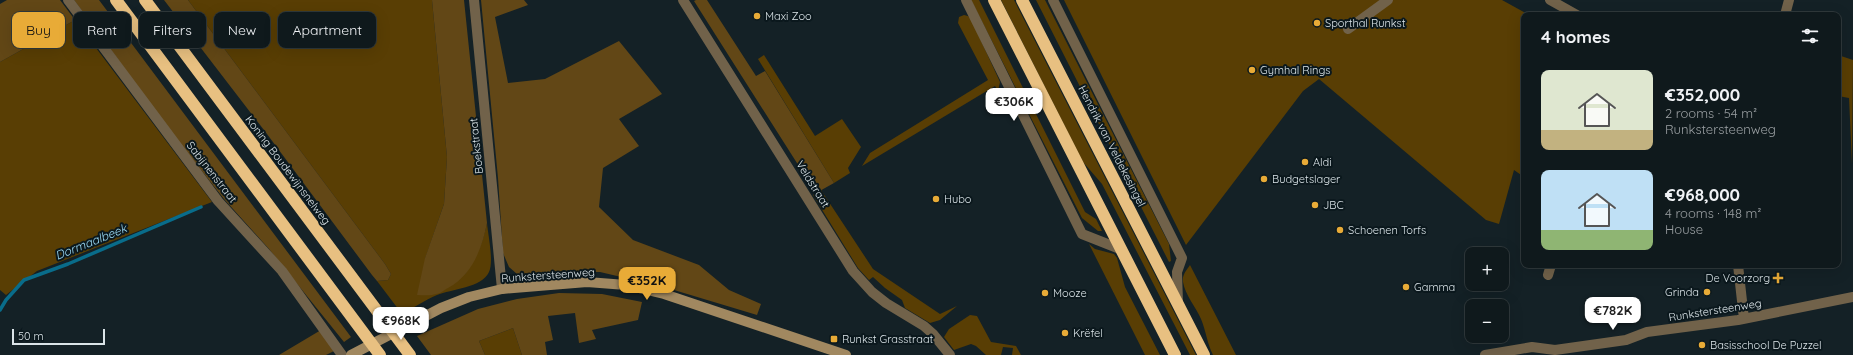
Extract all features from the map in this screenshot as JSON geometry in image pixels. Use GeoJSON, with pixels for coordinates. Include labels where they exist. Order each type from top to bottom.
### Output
{"type":"FeatureCollection","features":[{"type":"Feature","properties":{"kind":"highway"},"geometry":{"type":"LineString","coordinates":[[116,0],[380,355]]}},
{"type":"Feature","properties":{"kind":"highway","name":"Koning Boudewijnsnelweg"},"geometry":{"type":"LineString","coordinates":[[145,0],[410,355]]}},
{"type":"Feature","properties":{"kind":"highway"},"geometry":{"type":"LineString","coordinates":[[994,0],[1175,355]]}},
{"type":"Feature","properties":{"kind":"highway","name":"Hendrik van Veldekesingel"},"geometry":{"type":"LineString","coordinates":[[1022,0],[1204,355]]}},
{"type":"Feature","properties":{"kind":"street","name":"Sabijnenstraat"},"geometry":{"type":"LineString","coordinates":[[68,0],[218,201],[282,271],[342,355]]}},
{"type":"Feature","properties":{"kind":"street","name":"Boekstraat"},"geometry":{"type":"LineString","coordinates":[[474,0],[502,289]]}},
{"type":"Feature","properties":{"kind":"street","name":"Veldstraat"},"geometry":{"type":"LineString","coordinates":[[683,0],[852,271],[872,292],[886,303],[924,326],[933,334],[950,355]]}},
{"type":"Feature","properties":{"kind":"street"},"geometry":{"type":"LineString","coordinates":[[966,0],[1082,234],[1120,249]]}},
{"type":"Feature","properties":{"kind":"street","name":"Hendrik van Veldekesingel"},"geometry":{"type":"LineString","coordinates":[[1053,0],[1182,258],[1177,272],[1178,303]]}},
{"type":"Feature","properties":{"kind":"street"},"geometry":{"type":"LineString","coordinates":[[1348,29],[1388,0]]}},
{"type":"Feature","properties":{"kind":"street"},"geometry":{"type":"LineString","coordinates":[[1550,0],[1572,12]]}},
{"type":"Feature","properties":{"kind":"street"},"geometry":{"type":"LineString","coordinates":[[1786,12],[1789,0]]}},
{"type":"Feature","properties":{"kind":"street"},"geometry":{"type":"LineString","coordinates":[[1738,268],[1744,319]]}},
{"type":"Feature","properties":{"kind":"street","name":"Runkstersteenweg"},"geometry":{"type":"LineString","coordinates":[[351,355],[441,308],[469,297],[502,289],[587,282],[626,285],[664,294],[846,355]]}},
{"type":"Feature","properties":{"kind":"street","name":"Runkstersteenweg"},"geometry":{"type":"LineString","coordinates":[[1485,355],[1532,347],[1555,350],[1626,340],[1647,332],[1744,319],[1853,297]]}},
{"type":"Feature","properties":{"kind":"shaded area"},"geometry":{"type":"Polygon","coordinates":[[[7,0],[60,0],[73,17],[73,21],[65,26],[65,12],[12,12],[12,48],[25,48],[0,62],[0,4],[7,0]]]}},
{"type":"Feature","properties":{"kind":"shaded area"},"geometry":{"type":"Polygon","coordinates":[[[74,0],[99,0],[108,12],[83,12],[74,0]]]}},
{"type":"Feature","properties":{"kind":"shaded area"},"geometry":{"type":"Polygon","coordinates":[[[164,0],[188,0],[197,12],[173,12],[164,0]]]}},
{"type":"Feature","properties":{"kind":"shaded area"},"geometry":{"type":"Polygon","coordinates":[[[188,0],[432,0],[447,157],[444,204],[425,259],[465,274],[479,249],[484,237],[487,223],[491,261],[489,272],[485,277],[480,282],[473,285],[437,295],[402,314],[377,281],[388,280],[391,274],[385,264],[224,48],[270,48],[270,12],[214,12],[214,35],[206,24],[206,12],[197,12],[188,0]]]}},
{"type":"Feature","properties":{"kind":"shaded area"},"geometry":{"type":"Polygon","coordinates":[[[432,0],[464,0],[487,223],[479,252],[470,269],[464,276],[456,283],[439,293],[434,295],[417,295],[425,258],[444,204],[447,157],[432,0]]]}},
{"type":"Feature","properties":{"kind":"shaded area"},"geometry":{"type":"Polygon","coordinates":[[[481,0],[524,0],[528,5],[495,17],[508,83],[545,79],[619,41],[662,94],[619,119],[639,146],[603,168],[599,207],[633,240],[699,265],[729,290],[761,304],[757,315],[664,287],[600,272],[560,272],[526,275],[517,274],[509,267],[503,253],[498,178],[481,0]]]}},
{"type":"Feature","properties":{"kind":"shaded area"},"geometry":{"type":"Polygon","coordinates":[[[707,0],[756,76],[765,71],[834,183],[816,193],[694,1],[707,0]]]}},
{"type":"Feature","properties":{"kind":"shaded area"},"geometry":{"type":"Polygon","coordinates":[[[971,0],[979,0],[1085,212],[1096,219],[1102,231],[1098,231],[1082,218],[971,0]]]}},
{"type":"Feature","properties":{"kind":"shaded area"},"geometry":{"type":"Polygon","coordinates":[[[1001,0],[1014,0],[1196,355],[1190,355],[1102,184],[1083,162],[1001,0]]]}},
{"type":"Feature","properties":{"kind":"shaded area"},"geometry":{"type":"Polygon","coordinates":[[[1036,0],[1045,0],[1169,244],[1171,261],[1169,262],[1036,0]]]}},
{"type":"Feature","properties":{"kind":"shaded area"},"geometry":{"type":"Polygon","coordinates":[[[1064,0],[1502,0],[1524,12],[1521,12],[1521,175],[1514,170],[1499,224],[1486,220],[1319,79],[1303,91],[1186,245],[1064,0]]]}},
{"type":"Feature","properties":{"kind":"shaded area"},"geometry":{"type":"Polygon","coordinates":[[[964,15],[971,19],[1000,82],[998,91],[995,86],[862,166],[870,153],[988,80],[958,23],[959,17],[964,15]]]}},
{"type":"Feature","properties":{"kind":"shaded area"},"geometry":{"type":"Polygon","coordinates":[[[73,21],[73,48],[96,48],[212,202],[37,271],[6,295],[0,290],[0,62],[25,48],[65,48],[65,26],[73,21]]]}},
{"type":"Feature","properties":{"kind":"shaded area"},"geometry":{"type":"Polygon","coordinates":[[[206,24],[214,35],[214,48],[224,48],[385,264],[391,274],[388,280],[377,281],[372,275],[201,48],[206,48],[206,24]]]}},
{"type":"Feature","properties":{"kind":"shaded area"},"geometry":{"type":"Polygon","coordinates":[[[131,43],[351,337],[344,342],[269,249],[224,199],[175,137],[109,48],[131,48],[131,43]]]}},
{"type":"Feature","properties":{"kind":"shaded area"},"geometry":{"type":"Polygon","coordinates":[[[764,55],[815,136],[842,119],[861,147],[848,168],[850,173],[834,183],[758,59],[764,55]]]}},
{"type":"Feature","properties":{"kind":"shaded area"},"geometry":{"type":"Polygon","coordinates":[[[1841,56],[1853,60],[1852,164],[1849,98],[1841,97],[1841,56]]]}},
{"type":"Feature","properties":{"kind":"shaded area"},"geometry":{"type":"Polygon","coordinates":[[[821,190],[873,269],[940,314],[957,306],[940,320],[930,323],[905,308],[902,300],[873,277],[869,280],[858,268],[813,195],[821,190]]]}},
{"type":"Feature","properties":{"kind":"shaded area"},"geometry":{"type":"Polygon","coordinates":[[[1089,244],[1095,249],[1114,254],[1117,258],[1125,287],[1160,355],[1145,355],[1089,244]]]}},
{"type":"Feature","properties":{"kind":"shaded area"},"geometry":{"type":"Polygon","coordinates":[[[1190,265],[1236,355],[1213,355],[1201,319],[1184,287],[1183,277],[1190,265]]]}},
{"type":"Feature","properties":{"kind":"shaded area"},"geometry":{"type":"Polygon","coordinates":[[[559,293],[602,294],[642,302],[638,320],[592,330],[596,339],[579,343],[575,313],[548,316],[553,340],[545,342],[547,355],[522,355],[513,328],[479,341],[485,355],[431,355],[417,336],[478,309],[517,299],[559,293]]]}},
{"type":"Feature","properties":{"kind":"shaded area"},"geometry":{"type":"Polygon","coordinates":[[[970,315],[977,316],[991,342],[1016,346],[1021,355],[1012,355],[1013,348],[1003,347],[1001,355],[986,355],[976,346],[971,344],[954,350],[944,337],[949,329],[970,315]]]}},
{"type":"Feature","properties":{"kind":"shaded area"},"geometry":{"type":"Polygon","coordinates":[[[513,328],[522,355],[485,355],[479,341],[513,328]]]}},
{"type":"Feature","properties":{"kind":"shaded area"},"geometry":{"type":"Polygon","coordinates":[[[321,330],[336,350],[326,355],[279,355],[321,330]]]}},
{"type":"Feature","properties":{"kind":"waterway","name":"Dormaalbeek"},"geometry":{"type":"LineString","coordinates":[[0,310],[6,300],[24,280],[68,264],[201,207]]}},
{"type":"Feature","properties":{"kind":"place","name":"Maxi Zoo"},"geometry":{"type":"Point","coordinates":[757,16]}},
{"type":"Feature","properties":{"kind":"place","name":"Sporthal Runkst"},"geometry":{"type":"Point","coordinates":[1317,23]}},
{"type":"Feature","properties":{"kind":"place","name":"Gymhal Rings"},"geometry":{"type":"Point","coordinates":[1252,70]}},
{"type":"Feature","properties":{"kind":"place","name":"Aldi"},"geometry":{"type":"Point","coordinates":[1305,162]}},
{"type":"Feature","properties":{"kind":"place","name":"Budgetslager"},"geometry":{"type":"Point","coordinates":[1264,179]}},
{"type":"Feature","properties":{"kind":"place","name":"Hubo"},"geometry":{"type":"Point","coordinates":[936,199]}},
{"type":"Feature","properties":{"kind":"place","name":"JBC"},"geometry":{"type":"Point","coordinates":[1315,205]}},
{"type":"Feature","properties":{"kind":"place","name":"Schoenen Torfs"},"geometry":{"type":"Point","coordinates":[1340,230]}},
{"type":"Feature","properties":{"kind":"place","name":"De Voorzorg"},"geometry":{"type":"Point","coordinates":[1778,278]}},
{"type":"Feature","properties":{"kind":"place","name":"Gamma"},"geometry":{"type":"Point","coordinates":[1406,287]}},
{"type":"Feature","properties":{"kind":"place","name":"Grinda"},"geometry":{"type":"Point","coordinates":[1707,292]}},
{"type":"Feature","properties":{"kind":"place","name":"Mooze"},"geometry":{"type":"Point","coordinates":[1045,293]}},
{"type":"Feature","properties":{"kind":"place","name":"Krëfel"},"geometry":{"type":"Point","coordinates":[1065,333]}},
{"type":"Feature","properties":{"kind":"place","name":"Runkst Grasstraat"},"geometry":{"type":"Point","coordinates":[834,339]}},
{"type":"Feature","properties":{"kind":"place","name":"Basisschool De Puzzel"},"geometry":{"type":"Point","coordinates":[1702,345]}}]}
